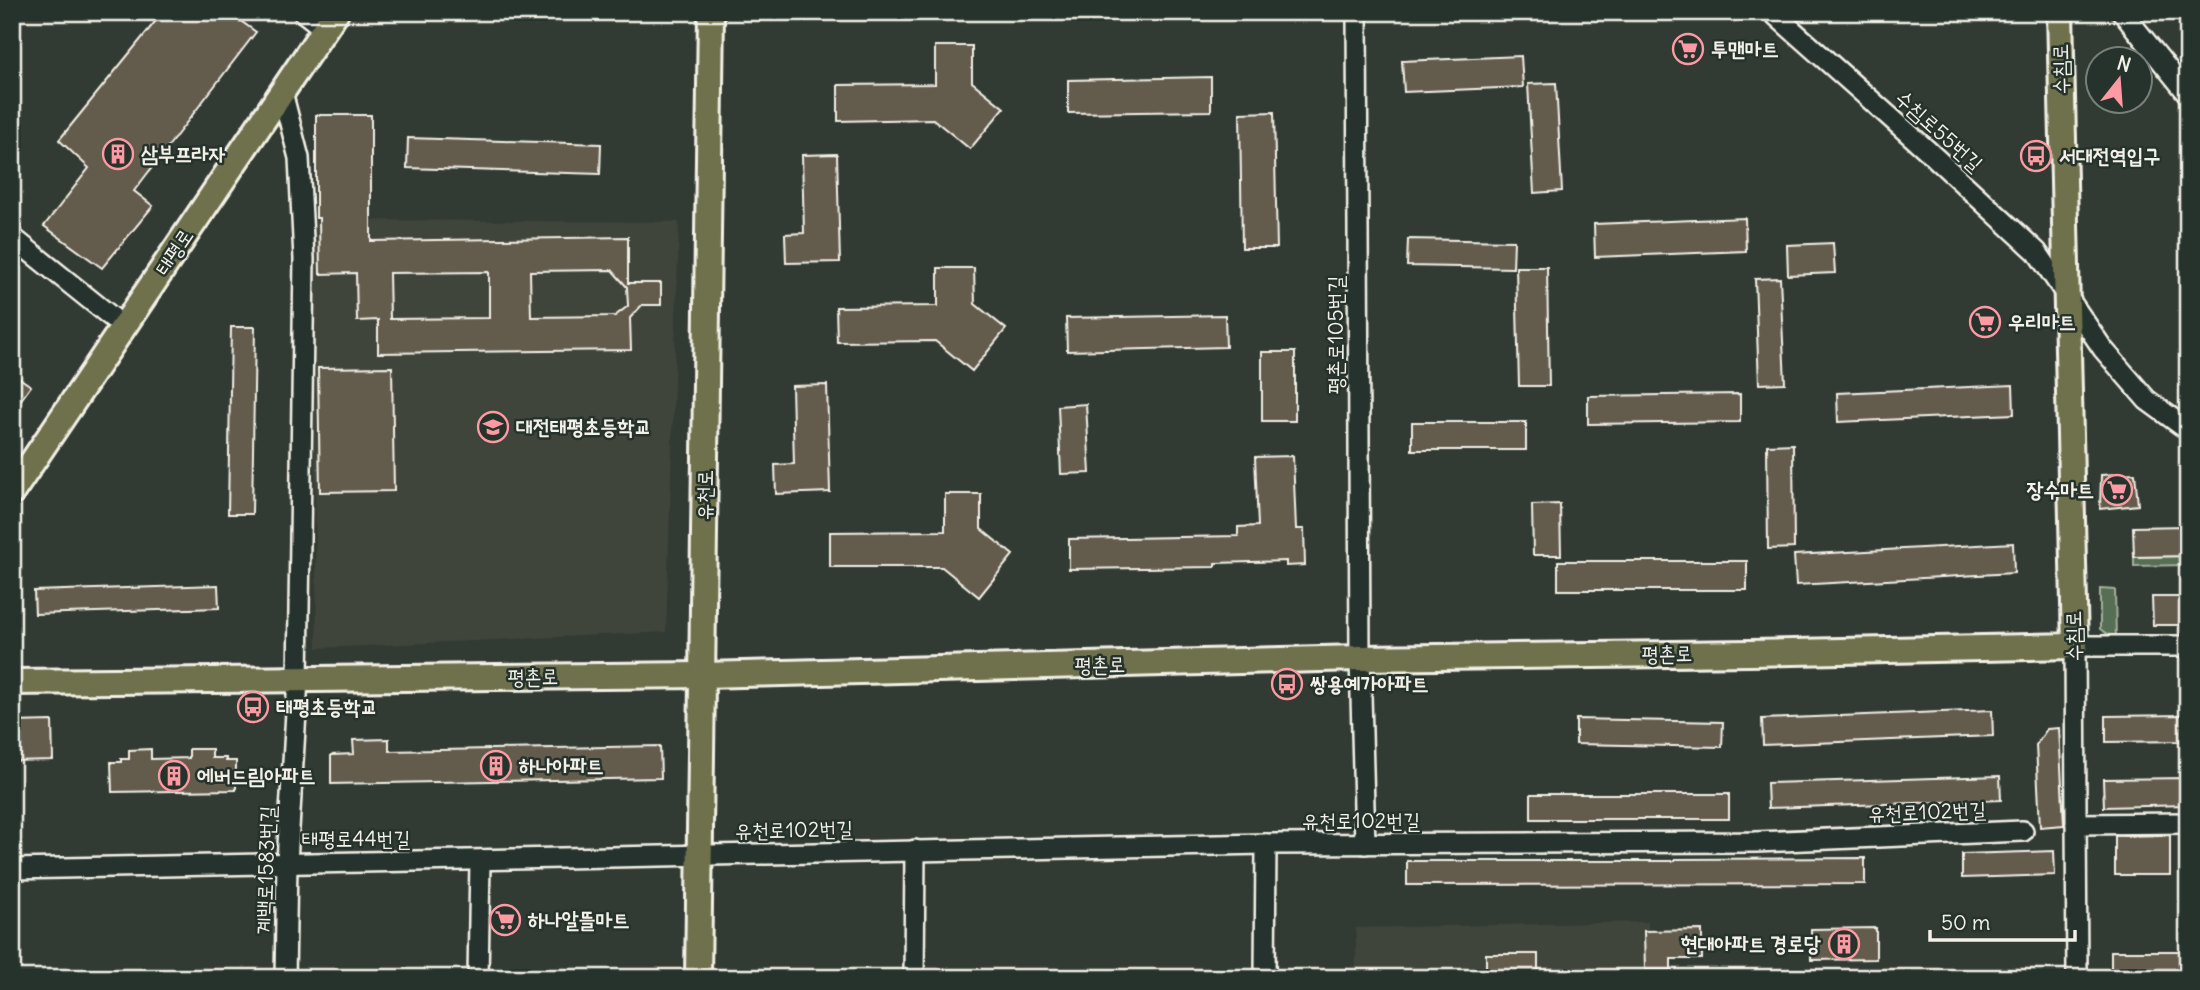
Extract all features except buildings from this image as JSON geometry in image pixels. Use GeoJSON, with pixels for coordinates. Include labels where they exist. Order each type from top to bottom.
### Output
{"type":"FeatureCollection","features":[{"type":"Feature","properties":{"kind":"main road","name":"유천로"},"geometry":{"type":"LineString","coordinates":[[698,978],[711,12]]}},
{"type":"Feature","properties":{"kind":"main road","name":"수침로"},"geometry":{"type":"LineString","coordinates":[[2060,12],[2074,646]]}},
{"type":"Feature","properties":{"kind":"main road","name":"태평로"},"geometry":{"type":"LineString","coordinates":[[12,492],[330,21]]}},
{"type":"Feature","properties":{"kind":"main road","name":"평촌로"},"geometry":{"type":"LineString","coordinates":[[12,682],[703,675],[1360,658],[2074,646]]}},
{"type":"Feature","properties":{"kind":"street"},"geometry":{"type":"LineString","coordinates":[[303,12],[330,21]]}},
{"type":"Feature","properties":{"kind":"street","name":"평촌로105번길"},"geometry":{"type":"LineString","coordinates":[[1357,12],[1360,658],[1365,844]]}},
{"type":"Feature","properties":{"kind":"street","name":"수침로55번길"},"geometry":{"type":"LineString","coordinates":[[1772,12],[2037,252],[2066,294]]}},
{"type":"Feature","properties":{"kind":"street"},"geometry":{"type":"LineString","coordinates":[[2122,12],[2188,94]]}},
{"type":"Feature","properties":{"kind":"street","name":"계백로1583번길"},"geometry":{"type":"LineString","coordinates":[[282,92],[299,158],[304,259],[298,679],[287,862],[285,978]]}},
{"type":"Feature","properties":{"kind":"street"},"geometry":{"type":"LineString","coordinates":[[12,237],[124,327]]}},
{"type":"Feature","properties":{"kind":"street"},"geometry":{"type":"LineString","coordinates":[[2066,294],[2103,349],[2147,400],[2188,430]]}},
{"type":"Feature","properties":{"kind":"street","name":"평촌로"},"geometry":{"type":"LineString","coordinates":[[2074,646],[2188,646]]}},
{"type":"Feature","properties":{"kind":"street","name":"수침로"},"geometry":{"type":"LineString","coordinates":[[2074,646],[2077,978]]}},
{"type":"Feature","properties":{"kind":"street"},"geometry":{"type":"LineString","coordinates":[[2076,824],[2188,823]]}},
{"type":"Feature","properties":{"kind":"street","name":"유천로102번길"},"geometry":{"type":"LineString","coordinates":[[699,854],[1266,844],[1755,842],[2023,831]]}},
{"type":"Feature","properties":{"kind":"street"},"geometry":{"type":"LineString","coordinates":[[1265,978],[1266,844]]}},
{"type":"Feature","properties":{"kind":"street"},"geometry":{"type":"LineString","coordinates":[[914,978],[915,850]]}},
{"type":"Feature","properties":{"kind":"street","name":"태평로44번길"},"geometry":{"type":"LineString","coordinates":[[12,869],[287,862],[480,861],[699,854]]}},
{"type":"Feature","properties":{"kind":"street"},"geometry":{"type":"LineString","coordinates":[[478,978],[480,861]]}},
{"type":"Feature","properties":{"kind":"shaded area","name":"대전태평초등학교"},"geometry":{"type":"Polygon","coordinates":[[[312,220],[679,222],[666,632],[317,648],[312,220]]]}},
{"type":"Feature","properties":{"kind":"shaded area"},"geometry":{"type":"Polygon","coordinates":[[[1648,922],[1648,978],[1356,978],[1356,928],[1648,922]]]}},
{"type":"Feature","properties":{"kind":"green space"},"geometry":{"type":"Polygon","coordinates":[[[2188,556],[2188,565],[2134,566],[2134,557],[2188,556]]]}},
{"type":"Feature","properties":{"kind":"green space"},"geometry":{"type":"Polygon","coordinates":[[[2100,589],[2115,590],[2116,640],[2100,629],[2100,589]]]}},
{"type":"Feature","properties":{"kind":"place","name":"투맨마트"},"geometry":{"type":"Point","coordinates":[1688,49]}},
{"type":"Feature","properties":{"kind":"place","name":"삼부프라자"},"geometry":{"type":"Point","coordinates":[118,154]}},
{"type":"Feature","properties":{"kind":"place","name":"서대전역입구"},"geometry":{"type":"Point","coordinates":[2036,156]}},
{"type":"Feature","properties":{"kind":"place","name":"우리마트"},"geometry":{"type":"Point","coordinates":[1985,322]}},
{"type":"Feature","properties":{"kind":"place","name":"대전태평초등학교"},"geometry":{"type":"Point","coordinates":[493,427]}},
{"type":"Feature","properties":{"kind":"place","name":"장수마트"},"geometry":{"type":"Point","coordinates":[2117,490]}},
{"type":"Feature","properties":{"kind":"place","name":"쌍용예가아파트"},"geometry":{"type":"Point","coordinates":[1287,684]}},
{"type":"Feature","properties":{"kind":"place","name":"태평초등학교"},"geometry":{"type":"Point","coordinates":[253,707]}},
{"type":"Feature","properties":{"kind":"place","name":"하나아파트"},"geometry":{"type":"Point","coordinates":[496,766]}},
{"type":"Feature","properties":{"kind":"place","name":"에버드림아파트"},"geometry":{"type":"Point","coordinates":[174,776]}},
{"type":"Feature","properties":{"kind":"place","name":"하나알뜰마트"},"geometry":{"type":"Point","coordinates":[505,920]}},
{"type":"Feature","properties":{"kind":"place","name":"현대아파트 경로당"},"geometry":{"type":"Point","coordinates":[1844,944]}}]}
